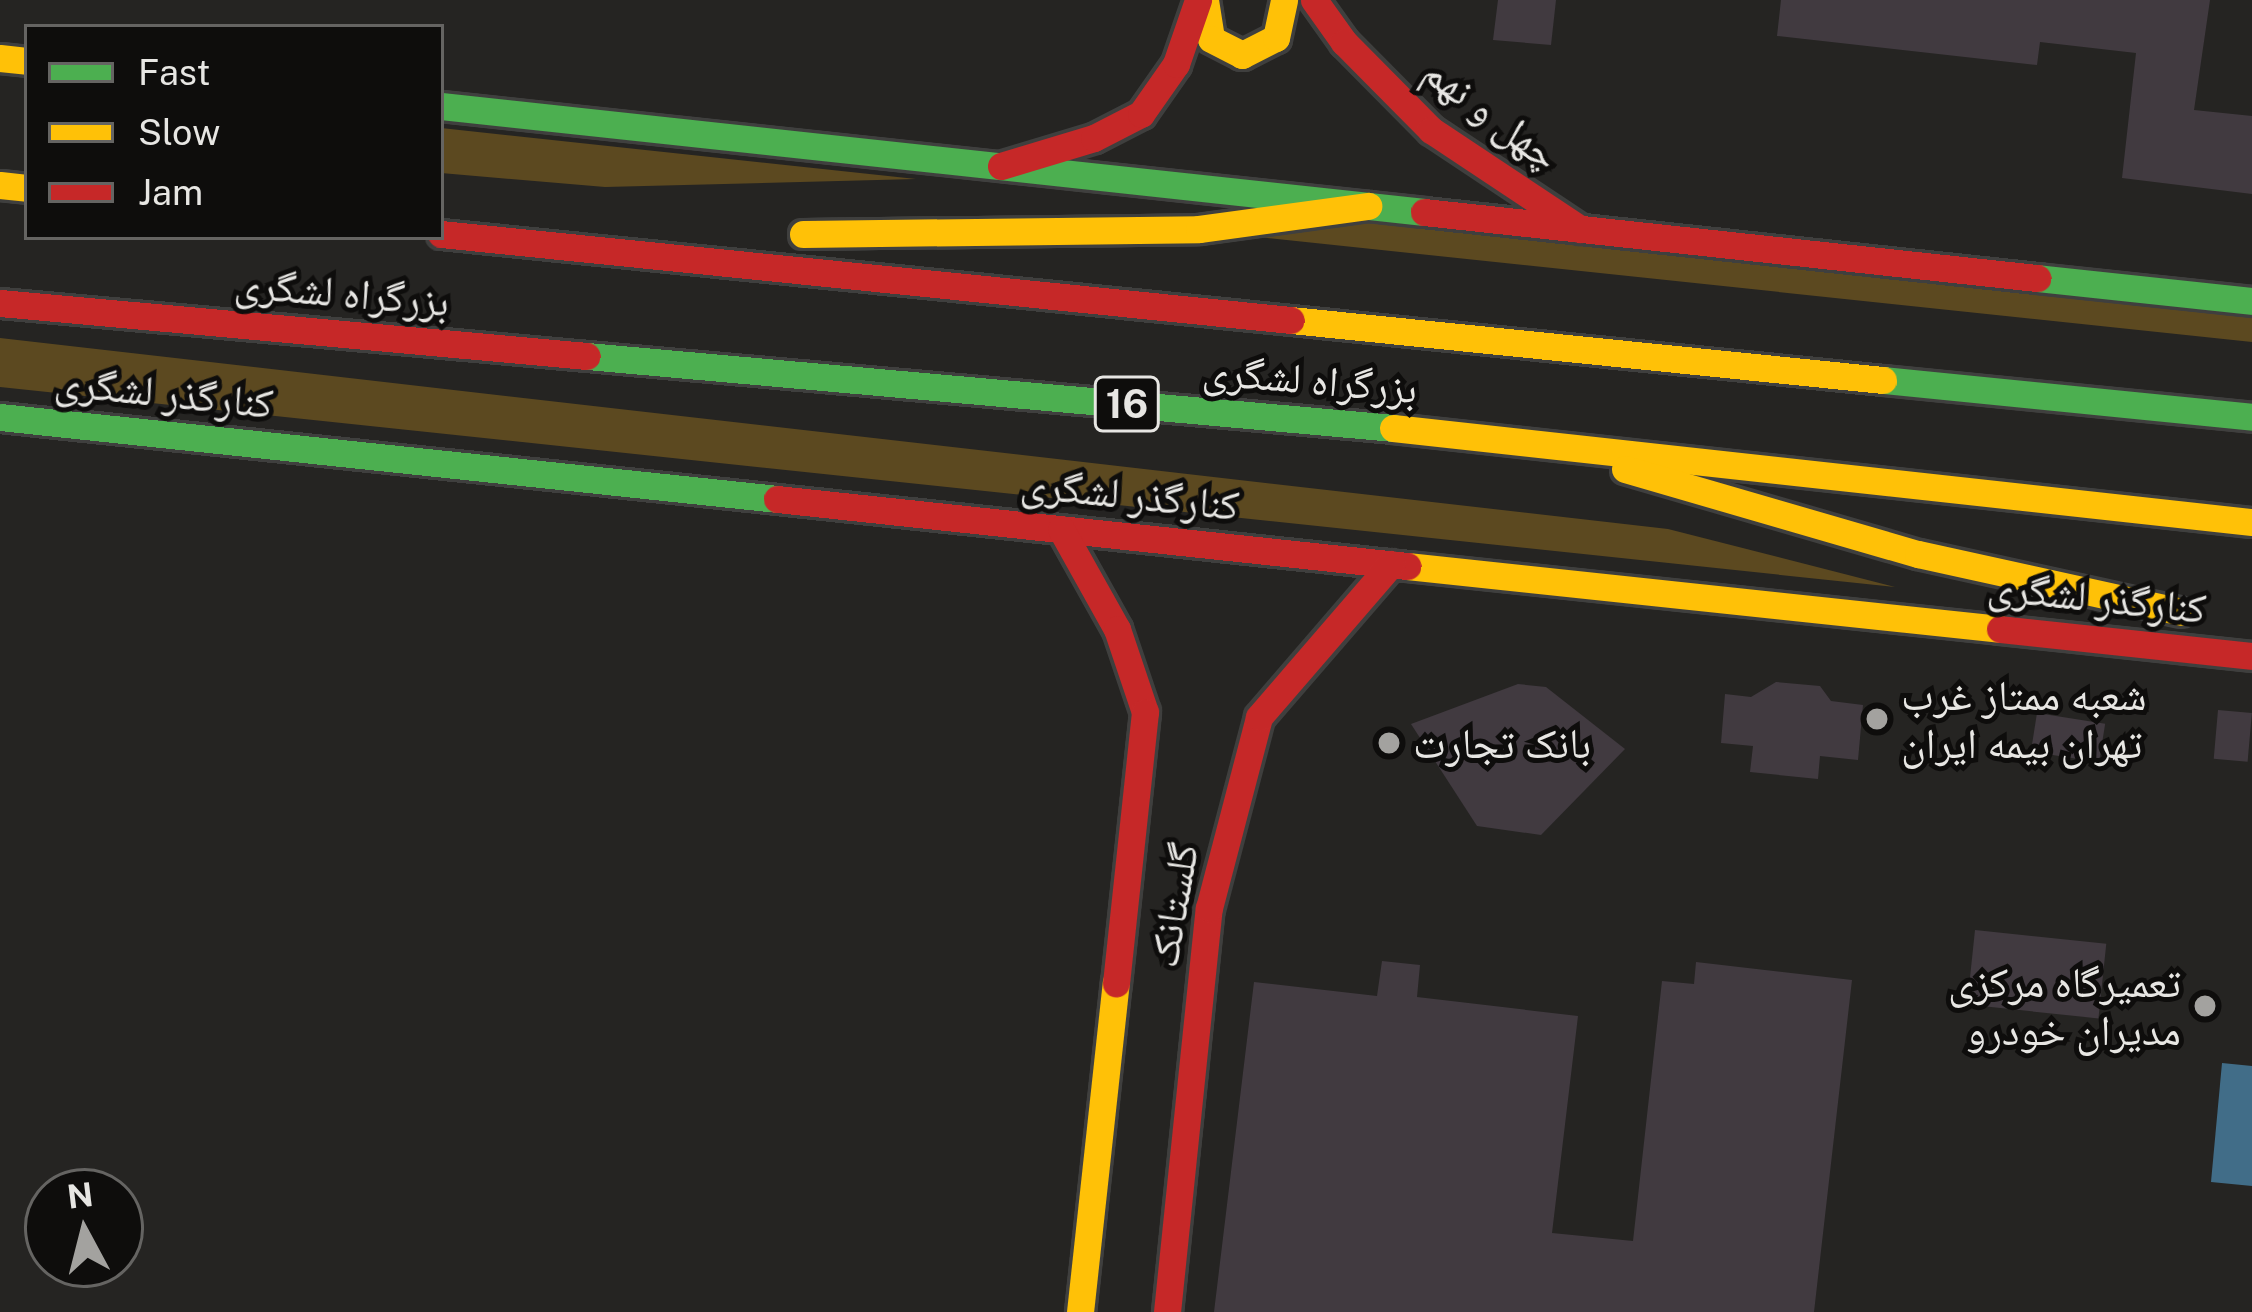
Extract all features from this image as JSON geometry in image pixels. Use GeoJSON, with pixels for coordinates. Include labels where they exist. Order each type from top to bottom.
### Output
{"type":"FeatureCollection","features":[{"type":"Feature","properties":{"kind":"main road"},"geometry":{"type":"LineString","coordinates":[[1201,0],[1211,39],[1242,56],[1276,38],[1284,0]]}},
{"type":"Feature","properties":{"kind":"main road"},"geometry":{"type":"LineString","coordinates":[[1001,166],[1094,138],[1141,114],[1176,64],[1201,0]]}},
{"type":"Feature","properties":{"kind":"main road","name":"چهل و نهم"},"geometry":{"type":"LineString","coordinates":[[1314,0],[1344,42],[1431,130],[1580,229]]}},
{"type":"Feature","properties":{"kind":"main road"},"geometry":{"type":"LineString","coordinates":[[444,106],[2252,301]]}},
{"type":"Feature","properties":{"kind":"main road"},"geometry":{"type":"LineString","coordinates":[[484,238],[1198,229],[1368,206]]}},
{"type":"Feature","properties":{"kind":"main road","name":"بزرگراه لشگری"},"geometry":{"type":"LineString","coordinates":[[444,234],[2252,417]]}},
{"type":"Feature","properties":{"kind":"main road","name":"بزرگراه لشگری"},"geometry":{"type":"LineString","coordinates":[[0,303],[1523,440],[2252,522]]}},
{"type":"Feature","properties":{"kind":"main road","name":"کنارگذر لشگری"},"geometry":{"type":"LineString","coordinates":[[0,417],[2252,656]]}},
{"type":"Feature","properties":{"kind":"main road"},"geometry":{"type":"LineString","coordinates":[[1523,440],[1918,554],[2207,618]]}},
{"type":"Feature","properties":{"kind":"main road","name":"گلستانک"},"geometry":{"type":"LineString","coordinates":[[1061,529],[1117,629],[1145,712],[1080,1312]]}},
{"type":"Feature","properties":{"kind":"main road","name":"گلستانک"},"geometry":{"type":"LineString","coordinates":[[1167,1312],[1209,908],[1258,717],[1391,564]]}},
{"type":"Feature","properties":{"kind":"shaded area"},"geometry":{"type":"Polygon","coordinates":[[[444,128],[916,179],[605,187],[444,173],[444,128]]]}},
{"type":"Feature","properties":{"kind":"shaded area"},"geometry":{"type":"Polygon","coordinates":[[[1375,196],[2252,290],[2252,342],[1249,236],[1375,196]]]}},
{"type":"Feature","properties":{"kind":"shaded area"},"geometry":{"type":"Polygon","coordinates":[[[0,338],[1668,529],[1895,587],[0,387],[0,338]]]}},
{"type":"Feature","properties":{"kind":"water"},"geometry":{"type":"Polygon","coordinates":[[[2222,1063],[2252,1066],[2252,1186],[2211,1182],[2222,1063]]]}},
{"type":"Feature","properties":{"kind":"building"},"geometry":{"type":"Polygon","coordinates":[[[1498,0],[1556,0],[1551,45],[1493,40],[1498,0]]]}},
{"type":"Feature","properties":{"kind":"building"},"geometry":{"type":"Polygon","coordinates":[[[1781,0],[2210,0],[2194,110],[2252,116],[2252,194],[2122,178],[2136,53],[2040,42],[2037,65],[1777,36],[1781,0]]]}},
{"type":"Feature","properties":{"kind":"building"},"geometry":{"type":"Polygon","coordinates":[[[1776,682],[1820,686],[1831,701],[1863,705],[1858,760],[1820,756],[1818,779],[1750,772],[1753,746],[1721,743],[1725,694],[1751,697],[1776,682]]]}},
{"type":"Feature","properties":{"kind":"building"},"geometry":{"type":"Polygon","coordinates":[[[1518,684],[1546,687],[1625,749],[1541,835],[1477,826],[1411,724],[1518,684]]]}},
{"type":"Feature","properties":{"kind":"building"},"geometry":{"type":"Polygon","coordinates":[[[2218,710],[2252,713],[2248,762],[2214,759],[2218,710]]]}},
{"type":"Feature","properties":{"kind":"building"},"geometry":{"type":"Polygon","coordinates":[[[2037,713],[2105,724],[2099,762],[2031,752],[2037,713]]]}},
{"type":"Feature","properties":{"kind":"building"},"geometry":{"type":"Polygon","coordinates":[[[1975,930],[2106,944],[2098,1018],[1967,1005],[1975,930]]]}},
{"type":"Feature","properties":{"kind":"building"},"geometry":{"type":"Polygon","coordinates":[[[1382,961],[1420,965],[1417,997],[1578,1016],[1552,1233],[1633,1241],[1662,981],[1694,984],[1696,962],[1852,980],[1814,1312],[1214,1312],[1254,982],[1377,996],[1382,961]]]}},
{"type":"Feature","properties":{"kind":"traffic: fast"},"geometry":{"type":"LineString","coordinates":[[444,106],[1424,212]]}},
{"type":"Feature","properties":{"kind":"traffic: fast"},"geometry":{"type":"LineString","coordinates":[[2037,278],[2252,301]]}},
{"type":"Feature","properties":{"kind":"traffic: fast"},"geometry":{"type":"LineString","coordinates":[[587,356],[1393,428]]}},
{"type":"Feature","properties":{"kind":"traffic: fast"},"geometry":{"type":"LineString","coordinates":[[1883,380],[2252,417]]}},
{"type":"Feature","properties":{"kind":"traffic: fast"},"geometry":{"type":"LineString","coordinates":[[0,417],[777,499]]}},
{"type":"Feature","properties":{"kind":"traffic: slow"},"geometry":{"type":"LineString","coordinates":[[1205,0],[1211,39],[1242,55],[1276,38],[1284,0]]}},
{"type":"Feature","properties":{"kind":"traffic: slow"},"geometry":{"type":"LineString","coordinates":[[0,58],[24,61]]}},
{"type":"Feature","properties":{"kind":"traffic: slow"},"geometry":{"type":"LineString","coordinates":[[0,185],[24,188]]}},
{"type":"Feature","properties":{"kind":"traffic: slow"},"geometry":{"type":"LineString","coordinates":[[803,234],[1199,229],[1368,206]]}},
{"type":"Feature","properties":{"kind":"traffic: slow"},"geometry":{"type":"LineString","coordinates":[[1291,320],[1883,380]]}},
{"type":"Feature","properties":{"kind":"traffic: slow"},"geometry":{"type":"LineString","coordinates":[[1393,428],[2252,522]]}},
{"type":"Feature","properties":{"kind":"traffic: slow"},"geometry":{"type":"LineString","coordinates":[[1625,469],[1918,554],[2181,612]]}},
{"type":"Feature","properties":{"kind":"traffic: slow"},"geometry":{"type":"LineString","coordinates":[[1407,566],[2000,629]]}},
{"type":"Feature","properties":{"kind":"traffic: slow"},"geometry":{"type":"LineString","coordinates":[[1080,1312],[1116,983]]}},
{"type":"Feature","properties":{"kind":"traffic: jam"},"geometry":{"type":"LineString","coordinates":[[1001,166],[1094,138],[1141,114],[1176,64],[1198,0]]}},
{"type":"Feature","properties":{"kind":"traffic: jam"},"geometry":{"type":"LineString","coordinates":[[1314,0],[1344,42],[1431,130],[1580,229]]}},
{"type":"Feature","properties":{"kind":"traffic: jam"},"geometry":{"type":"LineString","coordinates":[[1424,212],[2037,278]]}},
{"type":"Feature","properties":{"kind":"traffic: jam"},"geometry":{"type":"LineString","coordinates":[[444,234],[1291,320]]}},
{"type":"Feature","properties":{"kind":"traffic: jam"},"geometry":{"type":"LineString","coordinates":[[0,303],[587,356]]}},
{"type":"Feature","properties":{"kind":"traffic: jam"},"geometry":{"type":"LineString","coordinates":[[777,499],[1407,566]]}},
{"type":"Feature","properties":{"kind":"traffic: jam"},"geometry":{"type":"LineString","coordinates":[[1061,529],[1117,629],[1145,712],[1116,983]]}},
{"type":"Feature","properties":{"kind":"traffic: jam"},"geometry":{"type":"LineString","coordinates":[[1167,1312],[1209,908],[1259,717],[1391,564]]}},
{"type":"Feature","properties":{"kind":"traffic: jam"},"geometry":{"type":"LineString","coordinates":[[2000,629],[2252,656]]}},
{"type":"Feature","properties":{"kind":"place","name":"شعبه ممتاز غرب تهران بیمه ایران"},"geometry":{"type":"Point","coordinates":[1877,719]}},
{"type":"Feature","properties":{"kind":"place","name":"بانک تجارت"},"geometry":{"type":"Point","coordinates":[1389,743]}},
{"type":"Feature","properties":{"kind":"place","name":"تعمیرگاه مرکزی مدیران خودرو"},"geometry":{"type":"Point","coordinates":[2205,1006]}}]}
